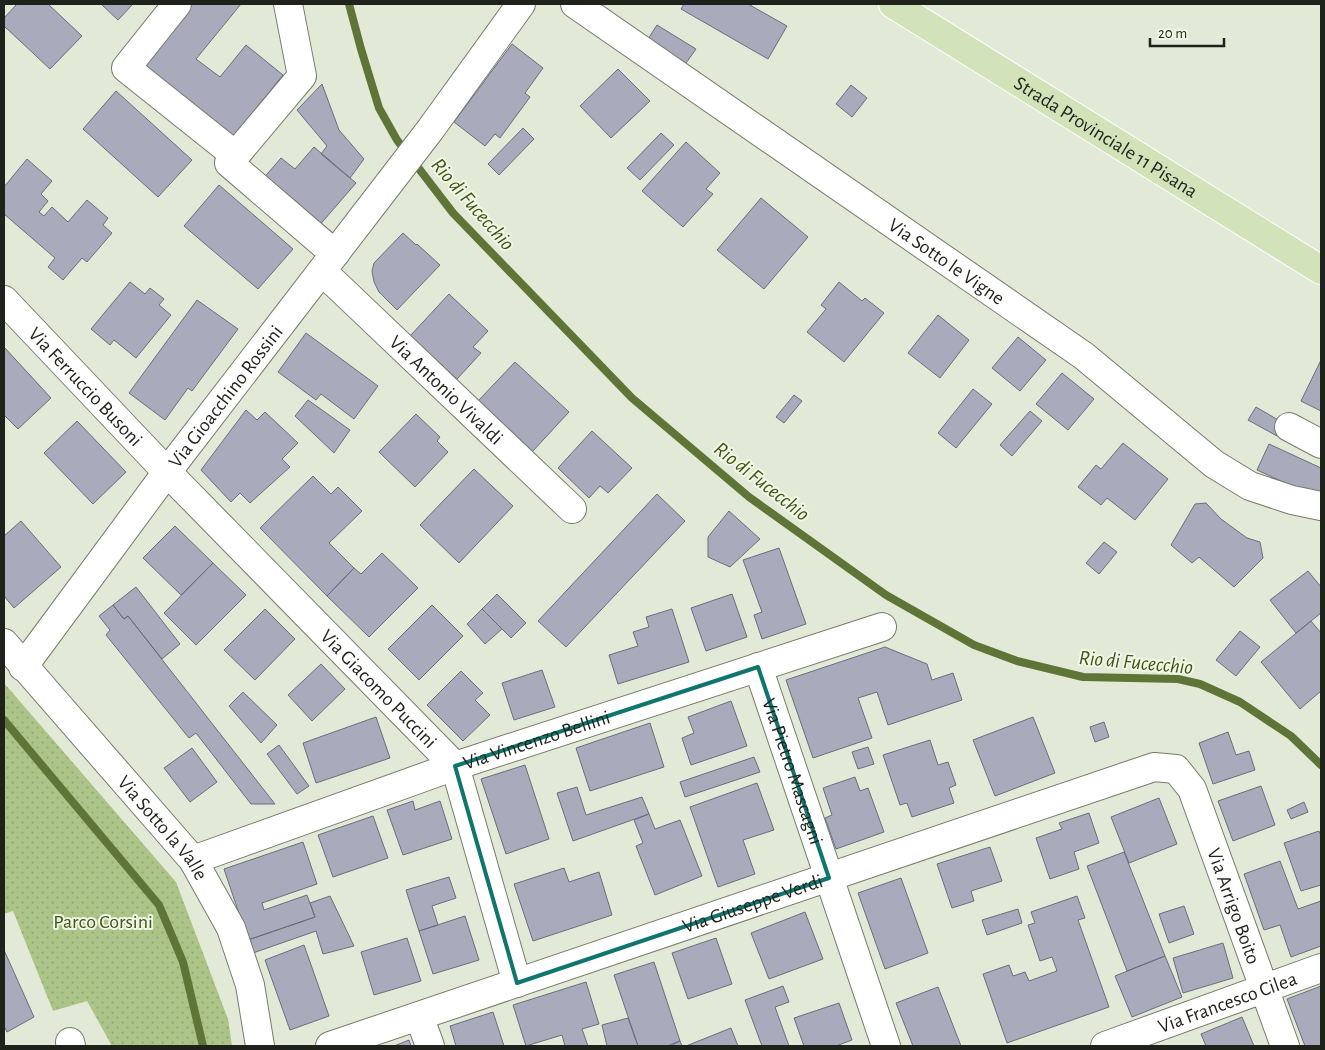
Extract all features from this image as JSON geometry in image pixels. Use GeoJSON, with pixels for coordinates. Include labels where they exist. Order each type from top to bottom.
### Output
{"type":"FeatureCollection","features":[{"type":"Feature","properties":{"kind":"main road","name":"Strada Provinciale 11 Pisana"},"geometry":{"type":"LineString","coordinates":[[893,4],[1321,270]]}},
{"type":"Feature","properties":{"kind":"street"},"geometry":{"type":"LineString","coordinates":[[177,4],[126,68],[235,155],[302,76],[288,4]]}},
{"type":"Feature","properties":{"kind":"street","name":"Via Gioacchino Rossini"},"geometry":{"type":"LineString","coordinates":[[24,667],[167,472],[416,147],[521,4]]}},
{"type":"Feature","properties":{"kind":"street","name":"Via Sotto le Vigne"},"geometry":{"type":"LineString","coordinates":[[575,4],[1084,356],[1214,464],[1250,486],[1292,500],[1321,506]]}},
{"type":"Feature","properties":{"kind":"street","name":"Via Antonio Vivaldi"},"geometry":{"type":"LineString","coordinates":[[235,155],[229,163],[572,509]]}},
{"type":"Feature","properties":{"kind":"street","name":"Via Ferruccio Busoni"},"geometry":{"type":"LineString","coordinates":[[4,300],[167,472]]}},
{"type":"Feature","properties":{"kind":"street"},"geometry":{"type":"LineString","coordinates":[[1289,427],[1321,444]]}},
{"type":"Feature","properties":{"kind":"street","name":"Via Giacomo Puccini"},"geometry":{"type":"LineString","coordinates":[[167,472],[455,766],[517,983]]}},
{"type":"Feature","properties":{"kind":"street","name":"Via Vincenzo Bellini"},"geometry":{"type":"LineString","coordinates":[[193,860],[455,766],[882,627]]}},
{"type":"Feature","properties":{"kind":"street","name":"Via Sotto la Valle"},"geometry":{"type":"LineString","coordinates":[[4,643],[193,860],[230,928],[250,984],[260,1046]]}},
{"type":"Feature","properties":{"kind":"street","name":"Via Pietro Mascagni"},"geometry":{"type":"LineString","coordinates":[[758,667],[886,1046]]}},
{"type":"Feature","properties":{"kind":"street","name":"Via Giuseppe Verdi"},"geometry":{"type":"LineString","coordinates":[[330,1046],[1154,767],[1176,769]]}},
{"type":"Feature","properties":{"kind":"street","name":"Via Arrigo Boito"},"geometry":{"type":"LineString","coordinates":[[1176,769],[1192,789],[1285,1046]]}},
{"type":"Feature","properties":{"kind":"street","name":"Via Francesco Cilea"},"geometry":{"type":"LineString","coordinates":[[1105,1046],[1321,968]]}},
{"type":"Feature","properties":{"kind":"street"},"geometry":{"type":"LineString","coordinates":[[420,1016],[430,1046]]}},
{"type":"Feature","properties":{"kind":"highlighted area"},"geometry":{"type":"Polygon","coordinates":[[[758,667],[829,878],[517,983],[455,766],[758,667]]]}},
{"type":"Feature","properties":{"kind":"green space","name":"Parco Corsini"},"geometry":{"type":"Polygon","coordinates":[[[4,683],[176,882],[228,1019],[232,1046],[112,1046],[87,1001],[53,1011],[13,911],[4,914],[4,683]]]}},
{"type":"Feature","properties":{"kind":"building"},"geometry":{"type":"Polygon","coordinates":[[[17,4],[48,4],[82,36],[50,69],[4,26],[4,18],[17,4]]]}},
{"type":"Feature","properties":{"kind":"building"},"geometry":{"type":"Polygon","coordinates":[[[101,4],[133,4],[118,20],[101,4]]]}},
{"type":"Feature","properties":{"kind":"building"},"geometry":{"type":"Polygon","coordinates":[[[183,4],[241,4],[196,59],[220,77],[246,45],[283,75],[227,144],[131,67],[183,4]]]}},
{"type":"Feature","properties":{"kind":"building"},"geometry":{"type":"Polygon","coordinates":[[[684,4],[748,4],[787,26],[768,59],[681,9],[684,4]]]}},
{"type":"Feature","properties":{"kind":"building"},"geometry":{"type":"Polygon","coordinates":[[[657,25],[696,49],[686,63],[648,39],[657,25]]]}},
{"type":"Feature","properties":{"kind":"building"},"geometry":{"type":"Polygon","coordinates":[[[512,44],[543,68],[525,93],[530,97],[500,138],[495,134],[485,146],[454,122],[512,44]]]}},
{"type":"Feature","properties":{"kind":"building"},"geometry":{"type":"Polygon","coordinates":[[[618,69],[650,101],[611,138],[580,106],[618,69]]]}},
{"type":"Feature","properties":{"kind":"building"},"geometry":{"type":"Polygon","coordinates":[[[322,84],[339,130],[364,159],[350,178],[321,154],[327,146],[297,110],[322,84]]]}},
{"type":"Feature","properties":{"kind":"building"},"geometry":{"type":"Polygon","coordinates":[[[851,85],[867,98],[852,117],[836,104],[851,85]]]}},
{"type":"Feature","properties":{"kind":"building"},"geometry":{"type":"Polygon","coordinates":[[[116,91],[192,160],[158,197],[83,129],[116,91]]]}},
{"type":"Feature","properties":{"kind":"building"},"geometry":{"type":"Polygon","coordinates":[[[523,128],[534,139],[499,175],[488,164],[523,128]]]}},
{"type":"Feature","properties":{"kind":"building"},"geometry":{"type":"Polygon","coordinates":[[[661,133],[674,145],[640,180],[627,168],[661,133]]]}},
{"type":"Feature","properties":{"kind":"building"},"geometry":{"type":"Polygon","coordinates":[[[686,142],[720,173],[706,189],[713,194],[683,227],[642,191],[686,142]]]}},
{"type":"Feature","properties":{"kind":"building"},"geometry":{"type":"Polygon","coordinates":[[[314,147],[356,183],[318,227],[262,180],[281,158],[295,169],[314,147]]]}},
{"type":"Feature","properties":{"kind":"building"},"geometry":{"type":"Polygon","coordinates":[[[27,159],[52,181],[41,194],[48,201],[39,212],[44,216],[52,207],[68,222],[87,200],[108,218],[103,225],[112,233],[87,262],[82,258],[63,280],[48,267],[55,258],[4,214],[4,187],[27,159]]]}},
{"type":"Feature","properties":{"kind":"building"},"geometry":{"type":"Polygon","coordinates":[[[219,185],[293,249],[258,289],[184,226],[219,185]]]}},
{"type":"Feature","properties":{"kind":"building"},"geometry":{"type":"Polygon","coordinates":[[[761,198],[808,237],[764,289],[717,250],[761,198]]]}},
{"type":"Feature","properties":{"kind":"building"},"geometry":{"type":"Polygon","coordinates":[[[403,233],[440,265],[397,310],[379,292],[374,282],[372,271],[374,263],[403,233]]]}},
{"type":"Feature","properties":{"kind":"building"},"geometry":{"type":"Polygon","coordinates":[[[130,282],[145,294],[150,288],[164,299],[159,305],[171,315],[136,358],[114,340],[110,345],[91,329],[130,282]]]}},
{"type":"Feature","properties":{"kind":"building"},"geometry":{"type":"Polygon","coordinates":[[[839,282],[862,301],[865,298],[884,313],[844,362],[807,332],[826,309],[821,305],[839,282]]]}},
{"type":"Feature","properties":{"kind":"building"},"geometry":{"type":"Polygon","coordinates":[[[449,294],[488,331],[473,347],[481,353],[457,379],[410,336],[449,294]]]}},
{"type":"Feature","properties":{"kind":"building"},"geometry":{"type":"Polygon","coordinates":[[[197,300],[238,329],[192,391],[188,388],[165,420],[129,393],[197,300]]]}},
{"type":"Feature","properties":{"kind":"building"},"geometry":{"type":"Polygon","coordinates":[[[938,315],[969,340],[940,378],[908,353],[938,315]]]}},
{"type":"Feature","properties":{"kind":"building"},"geometry":{"type":"Polygon","coordinates":[[[306,333],[378,386],[354,419],[321,394],[316,400],[278,372],[306,333]]]}},
{"type":"Feature","properties":{"kind":"building"},"geometry":{"type":"Polygon","coordinates":[[[1018,337],[1046,360],[1020,391],[992,368],[1018,337]]]}},
{"type":"Feature","properties":{"kind":"building"},"geometry":{"type":"Polygon","coordinates":[[[4,347],[51,398],[18,429],[4,415],[4,347]]]}},
{"type":"Feature","properties":{"kind":"building"},"geometry":{"type":"Polygon","coordinates":[[[1321,360],[1321,411],[1301,401],[1321,360]]]}},
{"type":"Feature","properties":{"kind":"building"},"geometry":{"type":"Polygon","coordinates":[[[515,362],[569,412],[532,452],[478,401],[515,362]]]}},
{"type":"Feature","properties":{"kind":"building"},"geometry":{"type":"Polygon","coordinates":[[[1062,373],[1094,399],[1068,430],[1036,404],[1062,373]]]}},
{"type":"Feature","properties":{"kind":"building"},"geometry":{"type":"Polygon","coordinates":[[[973,389],[992,404],[956,448],[938,433],[973,389]]]}},
{"type":"Feature","properties":{"kind":"building"},"geometry":{"type":"Polygon","coordinates":[[[794,395],[802,401],[784,423],[776,417],[794,395]]]}},
{"type":"Feature","properties":{"kind":"building"},"geometry":{"type":"Polygon","coordinates":[[[308,400],[350,430],[334,453],[295,416],[308,400]]]}},
{"type":"Feature","properties":{"kind":"building"},"geometry":{"type":"Polygon","coordinates":[[[1256,407],[1285,424],[1277,436],[1248,420],[1256,407]]]}},
{"type":"Feature","properties":{"kind":"building"},"geometry":{"type":"Polygon","coordinates":[[[246,410],[257,420],[265,412],[298,443],[282,459],[290,467],[250,503],[240,493],[231,502],[201,470],[246,410]]]}},
{"type":"Feature","properties":{"kind":"building"},"geometry":{"type":"Polygon","coordinates":[[[1030,411],[1042,421],[1012,456],[1000,445],[1030,411]]]}},
{"type":"Feature","properties":{"kind":"building"},"geometry":{"type":"Polygon","coordinates":[[[416,414],[440,437],[437,441],[448,452],[415,487],[379,452],[416,414]]]}},
{"type":"Feature","properties":{"kind":"building"},"geometry":{"type":"Polygon","coordinates":[[[77,421],[126,472],[93,504],[44,453],[77,421]]]}},
{"type":"Feature","properties":{"kind":"building"},"geometry":{"type":"Polygon","coordinates":[[[592,431],[632,468],[608,493],[600,486],[589,498],[558,468],[592,431]]]}},
{"type":"Feature","properties":{"kind":"building"},"geometry":{"type":"Polygon","coordinates":[[[1123,443],[1168,479],[1135,520],[1107,498],[1101,505],[1078,487],[1096,465],[1101,469],[1123,443]]]}},
{"type":"Feature","properties":{"kind":"building"},"geometry":{"type":"Polygon","coordinates":[[[1269,444],[1321,468],[1321,496],[1296,488],[1257,470],[1269,444]]]}},
{"type":"Feature","properties":{"kind":"building"},"geometry":{"type":"Polygon","coordinates":[[[474,469],[513,506],[459,563],[420,525],[474,469]]]}},
{"type":"Feature","properties":{"kind":"building"},"geometry":{"type":"Polygon","coordinates":[[[313,476],[331,494],[338,487],[362,511],[329,543],[354,568],[327,596],[260,528],[313,476]]]}},
{"type":"Feature","properties":{"kind":"building"},"geometry":{"type":"Polygon","coordinates":[[[657,494],[685,521],[566,647],[538,621],[657,494]]]}},
{"type":"Feature","properties":{"kind":"building"},"geometry":{"type":"Polygon","coordinates":[[[1206,503],[1221,519],[1247,538],[1260,542],[1263,558],[1234,587],[1199,557],[1192,563],[1171,545],[1195,504],[1206,503]]]}},
{"type":"Feature","properties":{"kind":"building"},"geometry":{"type":"Polygon","coordinates":[[[729,511],[760,539],[730,567],[708,557],[708,537],[729,511]]]}},
{"type":"Feature","properties":{"kind":"building"},"geometry":{"type":"Polygon","coordinates":[[[21,521],[61,567],[14,608],[4,596],[4,536],[21,521]]]}},
{"type":"Feature","properties":{"kind":"building"},"geometry":{"type":"Polygon","coordinates":[[[175,526],[213,563],[181,595],[143,558],[175,526]]]}},
{"type":"Feature","properties":{"kind":"building"},"geometry":{"type":"Polygon","coordinates":[[[1104,542],[1117,552],[1099,574],[1086,563],[1104,542]]]}},
{"type":"Feature","properties":{"kind":"building"},"geometry":{"type":"Polygon","coordinates":[[[779,548],[806,624],[762,639],[754,615],[762,612],[743,560],[779,548]]]}},
{"type":"Feature","properties":{"kind":"building"},"geometry":{"type":"Polygon","coordinates":[[[382,553],[418,588],[369,637],[327,596],[354,568],[361,574],[382,553]]]}},
{"type":"Feature","properties":{"kind":"building"},"geometry":{"type":"Polygon","coordinates":[[[213,563],[246,595],[196,645],[164,613],[213,563]]]}},
{"type":"Feature","properties":{"kind":"building"},"geometry":{"type":"Polygon","coordinates":[[[1308,571],[1321,587],[1321,613],[1296,633],[1270,600],[1308,571]]]}},
{"type":"Feature","properties":{"kind":"building"},"geometry":{"type":"Polygon","coordinates":[[[136,587],[180,644],[162,659],[128,616],[124,619],[113,605],[136,587]]]}},
{"type":"Feature","properties":{"kind":"building"},"geometry":{"type":"Polygon","coordinates":[[[497,594],[526,623],[511,638],[482,609],[497,594]]]}},
{"type":"Feature","properties":{"kind":"building"},"geometry":{"type":"Polygon","coordinates":[[[732,594],[747,637],[706,651],[691,608],[732,594]]]}},
{"type":"Feature","properties":{"kind":"building"},"geometry":{"type":"Polygon","coordinates":[[[113,605],[124,619],[128,616],[275,804],[251,804],[196,733],[189,738],[106,635],[110,630],[99,616],[113,605]]]}},
{"type":"Feature","properties":{"kind":"building"},"geometry":{"type":"Polygon","coordinates":[[[432,605],[463,636],[419,680],[388,649],[432,605]]]}},
{"type":"Feature","properties":{"kind":"building"},"geometry":{"type":"Polygon","coordinates":[[[265,609],[295,639],[255,680],[224,650],[265,609]]]}},
{"type":"Feature","properties":{"kind":"building"},"geometry":{"type":"Polygon","coordinates":[[[482,609],[502,629],[485,644],[467,624],[482,609]]]}},
{"type":"Feature","properties":{"kind":"building"},"geometry":{"type":"Polygon","coordinates":[[[672,609],[689,662],[618,684],[609,655],[638,646],[633,632],[649,627],[646,617],[672,609]]]}},
{"type":"Feature","properties":{"kind":"building"},"geometry":{"type":"Polygon","coordinates":[[[1311,621],[1321,633],[1321,691],[1300,709],[1261,662],[1311,621]]]}},
{"type":"Feature","properties":{"kind":"building"},"geometry":{"type":"Polygon","coordinates":[[[1240,631],[1260,647],[1236,676],[1216,660],[1240,631]]]}},
{"type":"Feature","properties":{"kind":"building"},"geometry":{"type":"Polygon","coordinates":[[[885,647],[927,664],[932,680],[953,673],[962,700],[888,725],[877,692],[858,698],[872,738],[813,758],[786,680],[885,647]]]}},
{"type":"Feature","properties":{"kind":"building"},"geometry":{"type":"Polygon","coordinates":[[[321,664],[345,689],[312,721],[288,695],[321,664]]]}},
{"type":"Feature","properties":{"kind":"building"},"geometry":{"type":"Polygon","coordinates":[[[542,670],[555,707],[514,720],[502,683],[542,670]]]}},
{"type":"Feature","properties":{"kind":"building"},"geometry":{"type":"Polygon","coordinates":[[[461,671],[483,693],[475,700],[490,715],[463,741],[427,705],[461,671]]]}},
{"type":"Feature","properties":{"kind":"building"},"geometry":{"type":"Polygon","coordinates":[[[243,692],[277,725],[261,743],[229,706],[243,692]]]}},
{"type":"Feature","properties":{"kind":"building"},"geometry":{"type":"Polygon","coordinates":[[[731,701],[747,746],[691,765],[682,738],[694,733],[688,717],[731,701]]]}},
{"type":"Feature","properties":{"kind":"building"},"geometry":{"type":"Polygon","coordinates":[[[376,717],[390,758],[316,783],[303,743],[376,717]]]}},
{"type":"Feature","properties":{"kind":"building"},"geometry":{"type":"Polygon","coordinates":[[[1033,717],[1055,773],[995,796],[973,740],[1033,717]]]}},
{"type":"Feature","properties":{"kind":"building"},"geometry":{"type":"Polygon","coordinates":[[[1104,722],[1109,737],[1095,742],[1090,727],[1104,722]]]}},
{"type":"Feature","properties":{"kind":"building"},"geometry":{"type":"Polygon","coordinates":[[[650,723],[664,767],[590,791],[576,748],[650,723]]]}},
{"type":"Feature","properties":{"kind":"building"},"geometry":{"type":"Polygon","coordinates":[[[1228,732],[1236,755],[1249,751],[1255,770],[1213,784],[1199,743],[1228,732]]]}},
{"type":"Feature","properties":{"kind":"building"},"geometry":{"type":"Polygon","coordinates":[[[930,740],[938,765],[948,762],[956,785],[949,788],[954,803],[912,817],[907,803],[900,805],[883,755],[930,740]]]}},
{"type":"Feature","properties":{"kind":"building"},"geometry":{"type":"Polygon","coordinates":[[[279,745],[309,786],[297,794],[267,754],[279,745]]]}},
{"type":"Feature","properties":{"kind":"building"},"geometry":{"type":"Polygon","coordinates":[[[868,747],[874,764],[858,769],[852,752],[868,747]]]}},
{"type":"Feature","properties":{"kind":"building"},"geometry":{"type":"Polygon","coordinates":[[[192,748],[217,782],[190,802],[164,768],[192,748]]]}},
{"type":"Feature","properties":{"kind":"building"},"geometry":{"type":"Polygon","coordinates":[[[754,757],[760,772],[685,797],[680,782],[754,757]]]}},
{"type":"Feature","properties":{"kind":"building"},"geometry":{"type":"Polygon","coordinates":[[[525,765],[549,839],[506,854],[481,779],[525,765]]]}},
{"type":"Feature","properties":{"kind":"building"},"geometry":{"type":"Polygon","coordinates":[[[855,777],[860,791],[868,788],[884,832],[836,849],[825,818],[832,815],[823,788],[855,777]]]}},
{"type":"Feature","properties":{"kind":"building"},"geometry":{"type":"Polygon","coordinates":[[[757,783],[774,830],[743,840],[755,874],[718,887],[690,807],[757,783]]]}},
{"type":"Feature","properties":{"kind":"building"},"geometry":{"type":"Polygon","coordinates":[[[1261,786],[1275,825],[1233,841],[1218,801],[1261,786]]]}},
{"type":"Feature","properties":{"kind":"building"},"geometry":{"type":"Polygon","coordinates":[[[577,787],[586,815],[642,797],[649,814],[573,841],[557,793],[577,787]]]}},
{"type":"Feature","properties":{"kind":"building"},"geometry":{"type":"Polygon","coordinates":[[[1159,798],[1177,844],[1129,863],[1111,817],[1159,798]]]}},
{"type":"Feature","properties":{"kind":"building"},"geometry":{"type":"Polygon","coordinates":[[[413,801],[415,810],[440,801],[452,839],[403,855],[387,810],[413,801]]]}},
{"type":"Feature","properties":{"kind":"building"},"geometry":{"type":"Polygon","coordinates":[[[1304,802],[1308,812],[1291,819],[1287,810],[1304,802]]]}},
{"type":"Feature","properties":{"kind":"building"},"geometry":{"type":"Polygon","coordinates":[[[1089,813],[1099,843],[1074,852],[1079,869],[1050,879],[1036,838],[1062,829],[1059,823],[1089,813]]]}},
{"type":"Feature","properties":{"kind":"building"},"geometry":{"type":"Polygon","coordinates":[[[649,814],[655,829],[680,820],[702,876],[655,895],[636,846],[643,843],[634,820],[649,814]]]}},
{"type":"Feature","properties":{"kind":"building"},"geometry":{"type":"Polygon","coordinates":[[[373,816],[388,858],[333,877],[318,835],[373,816]]]}},
{"type":"Feature","properties":{"kind":"building"},"geometry":{"type":"Polygon","coordinates":[[[1319,831],[1321,836],[1321,885],[1301,891],[1284,843],[1319,831]]]}},
{"type":"Feature","properties":{"kind":"building"},"geometry":{"type":"Polygon","coordinates":[[[303,842],[317,884],[262,903],[264,910],[307,895],[315,917],[248,940],[224,869],[303,842]]]}},
{"type":"Feature","properties":{"kind":"building"},"geometry":{"type":"Polygon","coordinates":[[[990,847],[1002,881],[971,891],[974,901],[952,908],[937,864],[990,847]]]}},
{"type":"Feature","properties":{"kind":"building"},"geometry":{"type":"Polygon","coordinates":[[[1124,852],[1165,956],[1127,971],[1087,866],[1124,852]]]}},
{"type":"Feature","properties":{"kind":"building"},"geometry":{"type":"Polygon","coordinates":[[[1280,861],[1298,909],[1321,901],[1321,946],[1291,957],[1280,925],[1264,930],[1244,874],[1280,861]]]}},
{"type":"Feature","properties":{"kind":"building"},"geometry":{"type":"Polygon","coordinates":[[[564,868],[569,882],[599,872],[612,915],[533,941],[514,884],[564,868]]]}},
{"type":"Feature","properties":{"kind":"building"},"geometry":{"type":"Polygon","coordinates":[[[449,877],[456,898],[432,906],[438,925],[419,931],[406,890],[449,877]]]}},
{"type":"Feature","properties":{"kind":"building"},"geometry":{"type":"Polygon","coordinates":[[[901,878],[928,953],[885,969],[858,893],[901,878]]]}},
{"type":"Feature","properties":{"kind":"building"},"geometry":{"type":"Polygon","coordinates":[[[330,896],[354,946],[323,954],[316,931],[253,953],[248,940],[315,917],[310,903],[330,896]]]}},
{"type":"Feature","properties":{"kind":"building"},"geometry":{"type":"Polygon","coordinates":[[[1077,896],[1085,918],[1078,920],[1109,1007],[1007,1043],[983,974],[1009,965],[1013,976],[1025,972],[1029,981],[1057,971],[1052,957],[1040,961],[1028,925],[1035,923],[1031,912],[1077,896]]]}},
{"type":"Feature","properties":{"kind":"building"},"geometry":{"type":"Polygon","coordinates":[[[1184,906],[1194,934],[1169,943],[1159,914],[1184,906]]]}},
{"type":"Feature","properties":{"kind":"building"},"geometry":{"type":"Polygon","coordinates":[[[1018,909],[1022,923],[987,935],[982,920],[1018,909]]]}},
{"type":"Feature","properties":{"kind":"building"},"geometry":{"type":"Polygon","coordinates":[[[805,912],[823,959],[769,979],[751,933],[805,912]]]}},
{"type":"Feature","properties":{"kind":"building"},"geometry":{"type":"Polygon","coordinates":[[[465,916],[479,960],[433,974],[419,931],[465,916]]]}},
{"type":"Feature","properties":{"kind":"building"},"geometry":{"type":"Polygon","coordinates":[[[407,938],[421,981],[374,995],[361,952],[407,938]]]}},
{"type":"Feature","properties":{"kind":"building"},"geometry":{"type":"Polygon","coordinates":[[[716,938],[732,984],[688,999],[672,953],[716,938]]]}},
{"type":"Feature","properties":{"kind":"building"},"geometry":{"type":"Polygon","coordinates":[[[1223,943],[1233,978],[1183,993],[1173,958],[1223,943]]]}},
{"type":"Feature","properties":{"kind":"building"},"geometry":{"type":"Polygon","coordinates":[[[304,945],[329,1016],[290,1030],[265,960],[304,945]]]}},
{"type":"Feature","properties":{"kind":"building"},"geometry":{"type":"Polygon","coordinates":[[[4,950],[34,1017],[7,1032],[4,1026],[4,950]]]}},
{"type":"Feature","properties":{"kind":"building"},"geometry":{"type":"Polygon","coordinates":[[[1165,956],[1182,997],[1132,1017],[1115,976],[1165,956]]]}},
{"type":"Feature","properties":{"kind":"building"},"geometry":{"type":"Polygon","coordinates":[[[654,962],[680,1041],[667,1046],[638,1046],[614,975],[654,962]]]}},
{"type":"Feature","properties":{"kind":"building"},"geometry":{"type":"Polygon","coordinates":[[[586,982],[599,1024],[582,1029],[588,1046],[565,1046],[562,1035],[526,1046],[513,1005],[586,982]]]}},
{"type":"Feature","properties":{"kind":"building"},"geometry":{"type":"Polygon","coordinates":[[[783,986],[789,1002],[775,1007],[789,1046],[762,1046],[745,1000],[783,986]]]}},
{"type":"Feature","properties":{"kind":"building"},"geometry":{"type":"Polygon","coordinates":[[[1321,986],[1321,1046],[1305,1046],[1287,999],[1321,986]]]}},
{"type":"Feature","properties":{"kind":"building"},"geometry":{"type":"Polygon","coordinates":[[[938,987],[961,1046],[913,1046],[896,1003],[938,987]]]}},
{"type":"Feature","properties":{"kind":"building"},"geometry":{"type":"Polygon","coordinates":[[[839,1003],[852,1040],[836,1046],[804,1046],[794,1018],[839,1003]]]}},
{"type":"Feature","properties":{"kind":"building"},"geometry":{"type":"Polygon","coordinates":[[[493,1012],[504,1046],[456,1046],[450,1026],[493,1012]]]}},
{"type":"Feature","properties":{"kind":"building"},"geometry":{"type":"Polygon","coordinates":[[[1242,1017],[1254,1046],[1206,1046],[1201,1034],[1242,1017]]]}},
{"type":"Feature","properties":{"kind":"building"},"geometry":{"type":"Polygon","coordinates":[[[628,1018],[638,1046],[607,1046],[602,1025],[628,1018]]]}},
{"type":"Feature","properties":{"kind":"building"},"geometry":{"type":"Polygon","coordinates":[[[731,1028],[738,1046],[686,1046],[731,1028]]]}},
{"type":"Feature","properties":{"kind":"building"},"geometry":{"type":"Polygon","coordinates":[[[409,1040],[411,1046],[394,1046],[409,1040]]]}},
{"type":"Feature","properties":{"kind":"building"},"geometry":{"type":"Polygon","coordinates":[[[680,1041],[682,1046],[672,1046],[672,1045],[680,1041]]]}},
{"type":"Feature","properties":{"kind":"waterway","name":"Rio di Fucecchio"},"geometry":{"type":"LineString","coordinates":[[349,4],[379,108],[397,140],[453,213],[632,398],[749,497],[886,595],[974,645],[1017,661],[1083,677],[1178,679],[1200,684],[1240,702],[1291,736],[1321,765]]}},
{"type":"Feature","properties":{"kind":"waterway"},"geometry":{"type":"LineString","coordinates":[[4,720],[159,905],[183,962],[203,1046]]}}]}
